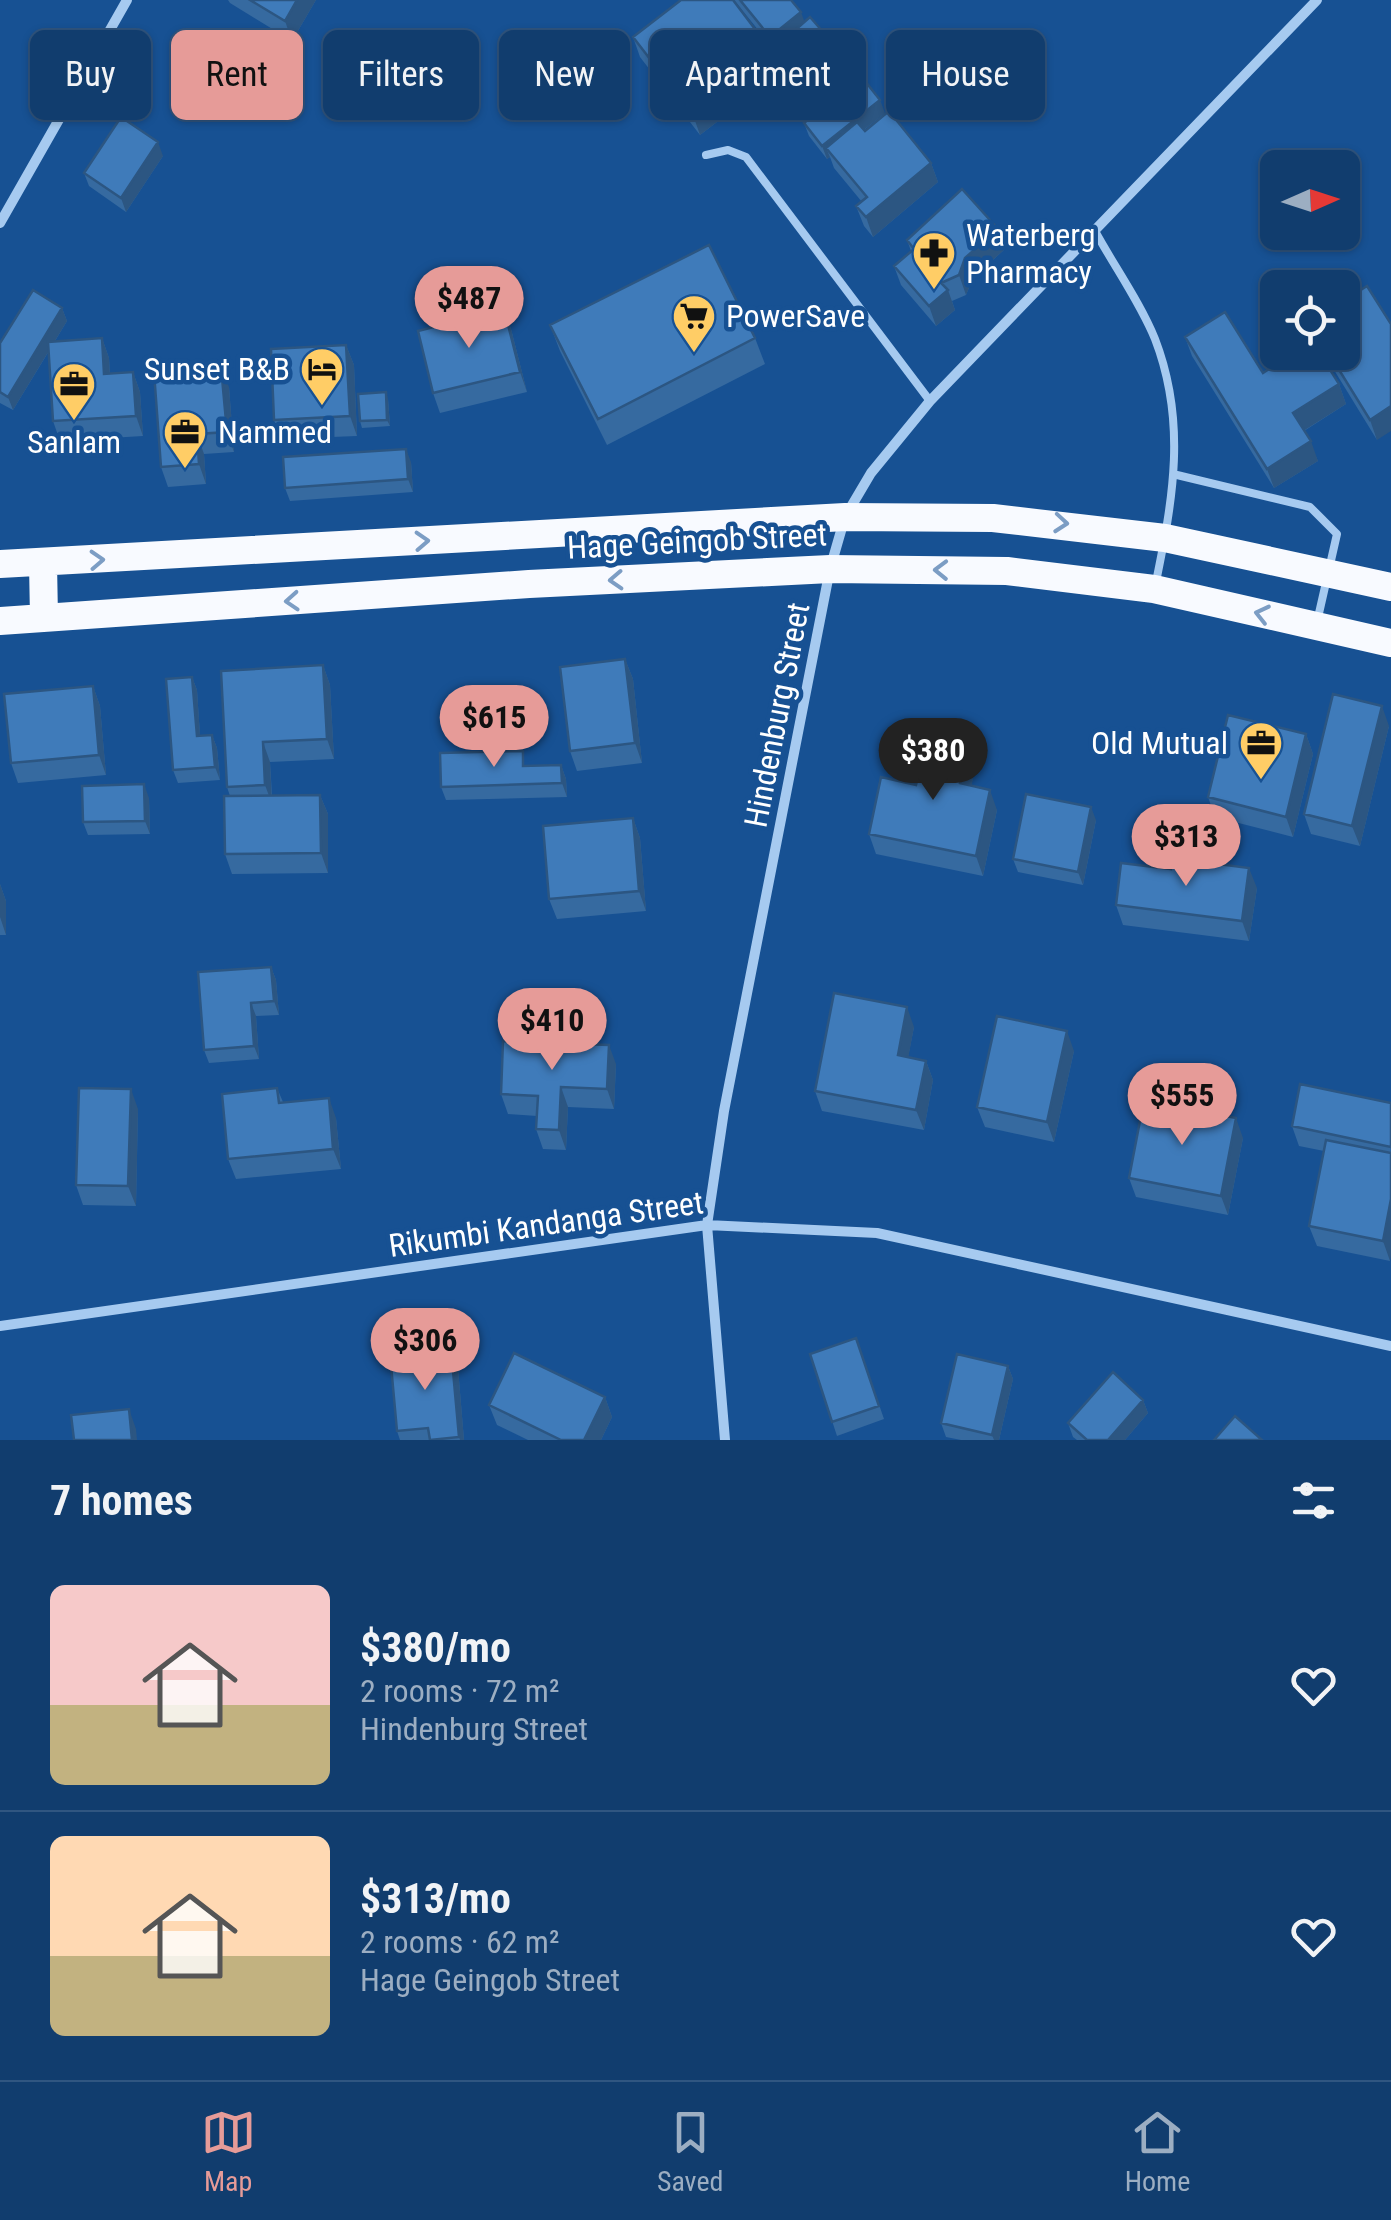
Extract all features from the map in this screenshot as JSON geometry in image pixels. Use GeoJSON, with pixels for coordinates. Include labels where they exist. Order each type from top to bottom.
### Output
{"type":"FeatureCollection","features":[{"type":"Feature","properties":{"kind":"highway","name":"Hage Geingob Street"},"geometry":{"type":"LineString","coordinates":[[0,564],[845,517],[993,518],[1165,538],[1391,587]]}},
{"type":"Feature","properties":{"kind":"highway"},"geometry":{"type":"LineString","coordinates":[[42,563],[44,618]]}},
{"type":"Feature","properties":{"kind":"highway","name":"Hage Geingob Street"},"geometry":{"type":"LineString","coordinates":[[0,621],[529,584],[830,569],[1007,571],[1154,589],[1391,643]]}},
{"type":"Feature","properties":{"kind":"street"},"geometry":{"type":"LineString","coordinates":[[0,223],[126,0]]}},
{"type":"Feature","properties":{"kind":"street","name":"Hindenburg Street"},"geometry":{"type":"LineString","coordinates":[[725,1440],[708,1224],[724,1111],[830,569],[845,517],[871,473],[930,401],[1317,0]]}},
{"type":"Feature","properties":{"kind":"street","name":"Rikumbi Kandanga Street"},"geometry":{"type":"LineString","coordinates":[[0,1326],[708,1224],[877,1233],[1391,1346]]}},
{"type":"Feature","properties":{"kind":"lane"},"geometry":{"type":"LineString","coordinates":[[706,155],[728,150],[746,157],[930,401]]}},
{"type":"Feature","properties":{"kind":"lane"},"geometry":{"type":"LineString","coordinates":[[1095,231],[1155,340],[1173,414],[1177,476],[1154,589]]}},
{"type":"Feature","properties":{"kind":"lane"},"geometry":{"type":"LineString","coordinates":[[1177,476],[1310,507],[1336,534],[1316,626]]}},
{"type":"Feature","properties":{"kind":"building"},"geometry":{"type":"Polygon","coordinates":[[[250,0],[297,0],[285,21],[250,0]]]}},
{"type":"Feature","properties":{"kind":"building"},"geometry":{"type":"Polygon","coordinates":[[[681,0],[733,0],[756,30],[650,30],[650,59],[633,37],[681,0]]]}},
{"type":"Feature","properties":{"kind":"building"},"geometry":{"type":"Polygon","coordinates":[[[740,0],[791,0],[801,12],[779,30],[764,30],[740,0]]]}},
{"type":"Feature","properties":{"kind":"building"},"geometry":{"type":"Polygon","coordinates":[[[810,17],[821,30],[795,30],[810,17]]]}},
{"type":"Feature","properties":{"kind":"building"},"geometry":{"type":"Polygon","coordinates":[[[866,82],[880,100],[866,111],[866,82]]]}},
{"type":"Feature","properties":{"kind":"building"},"geometry":{"type":"Polygon","coordinates":[[[886,114],[886,120],[896,120],[931,163],[866,217],[856,206],[867,197],[826,148],[857,122],[865,131],[886,114]]]}},
{"type":"Feature","properties":{"kind":"building"},"geometry":{"type":"Polygon","coordinates":[[[119,120],[125,120],[158,142],[121,198],[84,173],[119,120]]]}},
{"type":"Feature","properties":{"kind":"building"},"geometry":{"type":"Polygon","coordinates":[[[808,120],[855,120],[822,146],[804,123],[808,120]]]}},
{"type":"Feature","properties":{"kind":"building"},"geometry":{"type":"Polygon","coordinates":[[[962,189],[998,229],[965,258],[959,275],[941,283],[948,290],[929,306],[894,266],[914,249],[907,240],[962,189]]]}},
{"type":"Feature","properties":{"kind":"building"},"geometry":{"type":"Polygon","coordinates":[[[709,245],[755,338],[598,419],[550,325],[709,245]]]}},
{"type":"Feature","properties":{"kind":"building"},"geometry":{"type":"Polygon","coordinates":[[[1367,286],[1391,324],[1391,406],[1370,420],[1339,370],[1360,370],[1360,290],[1367,286]]]}},
{"type":"Feature","properties":{"kind":"building"},"geometry":{"type":"Polygon","coordinates":[[[33,290],[62,308],[8,397],[0,392],[0,343],[33,290]]]}},
{"type":"Feature","properties":{"kind":"building"},"geometry":{"type":"Polygon","coordinates":[[[504,309],[520,372],[433,393],[418,331],[504,309]]]}},
{"type":"Feature","properties":{"kind":"building"},"geometry":{"type":"Polygon","coordinates":[[[1225,312],[1263,373],[1330,370],[1339,384],[1293,413],[1311,441],[1267,469],[1185,337],[1225,312]]]}},
{"type":"Feature","properties":{"kind":"building"},"geometry":{"type":"Polygon","coordinates":[[[102,338],[104,374],[133,372],[136,416],[53,421],[48,342],[102,338]]]}},
{"type":"Feature","properties":{"kind":"building"},"geometry":{"type":"Polygon","coordinates":[[[346,345],[350,416],[274,420],[271,349],[346,345]]]}},
{"type":"Feature","properties":{"kind":"building"},"geometry":{"type":"Polygon","coordinates":[[[221,367],[227,432],[197,434],[199,464],[161,467],[154,372],[221,367]]]}},
{"type":"Feature","properties":{"kind":"building"},"geometry":{"type":"Polygon","coordinates":[[[386,392],[387,420],[360,421],[358,394],[386,392]]]}},
{"type":"Feature","properties":{"kind":"building"},"geometry":{"type":"Polygon","coordinates":[[[406,449],[408,479],[285,488],[283,457],[406,449]]]}},
{"type":"Feature","properties":{"kind":"building"},"geometry":{"type":"Polygon","coordinates":[[[625,659],[635,743],[570,751],[560,667],[625,659]]]}},
{"type":"Feature","properties":{"kind":"building"},"geometry":{"type":"Polygon","coordinates":[[[323,665],[327,739],[263,742],[265,785],[227,787],[221,671],[323,665]]]}},
{"type":"Feature","properties":{"kind":"building"},"geometry":{"type":"Polygon","coordinates":[[[192,677],[197,736],[212,735],[215,767],[173,770],[166,679],[192,677]]]}},
{"type":"Feature","properties":{"kind":"building"},"geometry":{"type":"Polygon","coordinates":[[[93,686],[99,755],[11,763],[4,694],[93,686]]]}},
{"type":"Feature","properties":{"kind":"building"},"geometry":{"type":"Polygon","coordinates":[[[1333,694],[1382,706],[1352,826],[1304,814],[1333,694]]]}},
{"type":"Feature","properties":{"kind":"building"},"geometry":{"type":"Polygon","coordinates":[[[1228,715],[1306,734],[1286,817],[1208,797],[1228,715]]]}},
{"type":"Feature","properties":{"kind":"building"},"geometry":{"type":"Polygon","coordinates":[[[927,735],[969,745],[960,783],[990,790],[976,856],[869,834],[881,777],[916,785],[927,735]]]}},
{"type":"Feature","properties":{"kind":"building"},"geometry":{"type":"Polygon","coordinates":[[[523,751],[523,766],[561,765],[562,783],[441,787],[440,753],[523,751]]]}},
{"type":"Feature","properties":{"kind":"building"},"geometry":{"type":"Polygon","coordinates":[[[144,784],[145,821],[83,822],[82,786],[144,784]]]}},
{"type":"Feature","properties":{"kind":"building"},"geometry":{"type":"Polygon","coordinates":[[[1026,794],[1091,807],[1078,872],[1013,859],[1026,794]]]}},
{"type":"Feature","properties":{"kind":"building"},"geometry":{"type":"Polygon","coordinates":[[[320,795],[321,853],[225,854],[224,796],[320,795]]]}},
{"type":"Feature","properties":{"kind":"building"},"geometry":{"type":"Polygon","coordinates":[[[633,818],[639,891],[549,899],[543,826],[633,818]]]}},
{"type":"Feature","properties":{"kind":"building"},"geometry":{"type":"Polygon","coordinates":[[[1172,858],[1249,868],[1242,921],[1116,905],[1121,863],[1171,869],[1172,858]]]}},
{"type":"Feature","properties":{"kind":"building"},"geometry":{"type":"Polygon","coordinates":[[[271,967],[274,1001],[251,1003],[254,1046],[204,1050],[198,972],[271,967]]]}},
{"type":"Feature","properties":{"kind":"building"},"geometry":{"type":"Polygon","coordinates":[[[834,993],[907,1007],[898,1055],[926,1061],[916,1110],[815,1091],[834,993]]]}},
{"type":"Feature","properties":{"kind":"building"},"geometry":{"type":"Polygon","coordinates":[[[997,1016],[1067,1031],[1047,1122],[977,1107],[997,1016]]]}},
{"type":"Feature","properties":{"kind":"building"},"geometry":{"type":"Polygon","coordinates":[[[503,1041],[609,1045],[607,1089],[561,1087],[559,1130],[536,1129],[538,1096],[501,1094],[503,1041]]]}},
{"type":"Feature","properties":{"kind":"building"},"geometry":{"type":"Polygon","coordinates":[[[1300,1084],[1391,1103],[1391,1147],[1292,1126],[1300,1084]]]}},
{"type":"Feature","properties":{"kind":"building"},"geometry":{"type":"Polygon","coordinates":[[[79,1088],[131,1089],[128,1186],[76,1185],[79,1088]]]}},
{"type":"Feature","properties":{"kind":"building"},"geometry":{"type":"Polygon","coordinates":[[[277,1088],[279,1103],[329,1098],[333,1149],[228,1159],[222,1094],[277,1088]]]}},
{"type":"Feature","properties":{"kind":"building"},"geometry":{"type":"Polygon","coordinates":[[[1144,1100],[1236,1118],[1221,1196],[1129,1178],[1144,1100]]]}},
{"type":"Feature","properties":{"kind":"building"},"geometry":{"type":"Polygon","coordinates":[[[1326,1140],[1391,1153],[1391,1199],[1383,1241],[1309,1226],[1326,1140]]]}},
{"type":"Feature","properties":{"kind":"building"},"geometry":{"type":"Polygon","coordinates":[[[856,1338],[879,1406],[832,1422],[810,1354],[856,1338]]]}},
{"type":"Feature","properties":{"kind":"building"},"geometry":{"type":"Polygon","coordinates":[[[451,1349],[459,1437],[430,1440],[428,1428],[397,1431],[390,1354],[451,1349]]]}},
{"type":"Feature","properties":{"kind":"building"},"geometry":{"type":"Polygon","coordinates":[[[514,1353],[605,1397],[584,1440],[561,1440],[489,1405],[514,1353]]]}},
{"type":"Feature","properties":{"kind":"building"},"geometry":{"type":"Polygon","coordinates":[[[957,1354],[1008,1366],[992,1435],[941,1423],[957,1354]]]}},
{"type":"Feature","properties":{"kind":"building"},"geometry":{"type":"Polygon","coordinates":[[[1113,1372],[1143,1400],[1108,1440],[1087,1440],[1068,1423],[1113,1372]]]}},
{"type":"Feature","properties":{"kind":"building"},"geometry":{"type":"Polygon","coordinates":[[[129,1409],[132,1440],[74,1440],[71,1415],[129,1409]]]}},
{"type":"Feature","properties":{"kind":"building"},"geometry":{"type":"Polygon","coordinates":[[[1235,1416],[1262,1440],[1214,1440],[1235,1416]]]}},
{"type":"Feature","properties":{"kind":"place","name":"Waterberg Pharmacy"},"geometry":{"type":"Point","coordinates":[934,291]}},
{"type":"Feature","properties":{"kind":"place","name":"PowerSave"},"geometry":{"type":"Point","coordinates":[694,354]}},
{"type":"Feature","properties":{"kind":"place","name":"Sunset B&B"},"geometry":{"type":"Point","coordinates":[322,407]}},
{"type":"Feature","properties":{"kind":"place","name":"Sanlam"},"geometry":{"type":"Point","coordinates":[74,422]}},
{"type":"Feature","properties":{"kind":"place","name":"Nammed"},"geometry":{"type":"Point","coordinates":[185,470]}},
{"type":"Feature","properties":{"kind":"place","name":"Old Mutual"},"geometry":{"type":"Point","coordinates":[1261,781]}}]}
